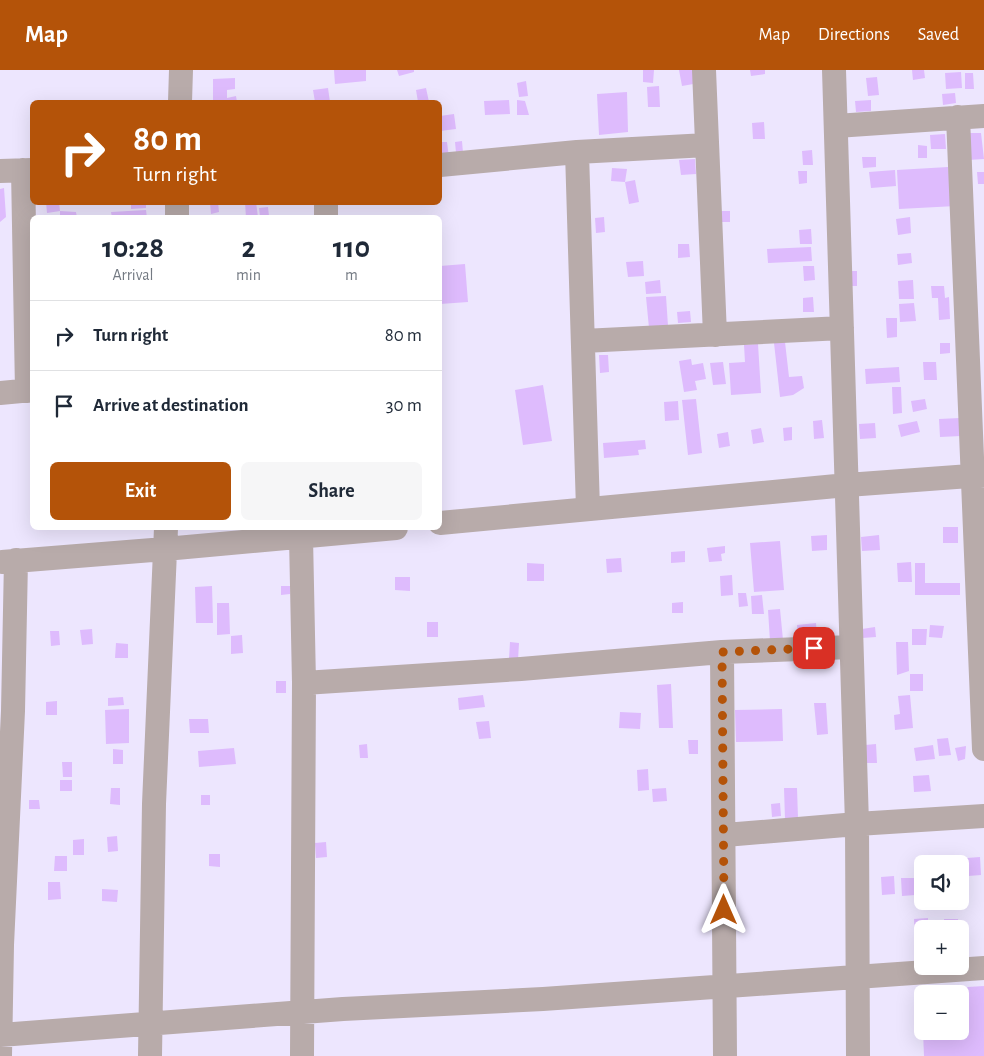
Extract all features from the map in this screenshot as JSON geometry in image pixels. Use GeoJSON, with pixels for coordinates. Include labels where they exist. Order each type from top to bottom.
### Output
{"type":"FeatureCollection","features":[{"type":"Feature","properties":{"kind":"street"},"geometry":{"type":"LineString","coordinates":[[180,100],[186,70]]}},
{"type":"Feature","properties":{"kind":"street"},"geometry":{"type":"LineString","coordinates":[[704,70],[715,335]]}},
{"type":"Feature","properties":{"kind":"street"},"geometry":{"type":"LineString","coordinates":[[834,70],[856,824],[858,1056]]}},
{"type":"Feature","properties":{"kind":"street"},"geometry":{"type":"LineString","coordinates":[[836,126],[984,116]]}},
{"type":"Feature","properties":{"kind":"street"},"geometry":{"type":"LineString","coordinates":[[958,118],[974,310],[984,749]]}},
{"type":"Feature","properties":{"kind":"street"},"geometry":{"type":"LineString","coordinates":[[442,165],[577,152],[707,145]]}},
{"type":"Feature","properties":{"kind":"street"},"geometry":{"type":"LineString","coordinates":[[577,152],[588,509]]}},
{"type":"Feature","properties":{"kind":"street"},"geometry":{"type":"LineString","coordinates":[[0,171],[28,170],[30,391],[0,393]]}},
{"type":"Feature","properties":{"kind":"street"},"geometry":{"type":"LineString","coordinates":[[583,341],[842,328]]}},
{"type":"Feature","properties":{"kind":"street"},"geometry":{"type":"LineString","coordinates":[[442,523],[847,485],[978,475]]}},
{"type":"Feature","properties":{"kind":"street"},"geometry":{"type":"LineString","coordinates":[[335,530],[301,536],[166,538],[8,561],[7,712],[0,1042],[151,1023],[303,1012],[543,999],[984,968]]}},
{"type":"Feature","properties":{"kind":"street"},"geometry":{"type":"LineString","coordinates":[[301,536],[304,683],[302,1056]]}},
{"type":"Feature","properties":{"kind":"street"},"geometry":{"type":"LineString","coordinates":[[150,1056],[154,804],[166,538]]}},
{"type":"Feature","properties":{"kind":"street"},"geometry":{"type":"LineString","coordinates":[[304,683],[521,669],[722,652],[851,647]]}},
{"type":"Feature","properties":{"kind":"street"},"geometry":{"type":"LineString","coordinates":[[722,652],[725,1056]]}},
{"type":"Feature","properties":{"kind":"street"},"geometry":{"type":"LineString","coordinates":[[724,835],[984,816]]}},
{"type":"Feature","properties":{"kind":"building"},"geometry":{"type":"Polygon","coordinates":[[[334,70],[366,70],[366,81],[335,84],[334,70]]]}},
{"type":"Feature","properties":{"kind":"building"},"geometry":{"type":"Polygon","coordinates":[[[397,70],[414,70],[414,72],[399,76],[397,70]]]}},
{"type":"Feature","properties":{"kind":"building"},"geometry":{"type":"Polygon","coordinates":[[[643,70],[654,70],[653,83],[643,82],[643,70]]]}},
{"type":"Feature","properties":{"kind":"building"},"geometry":{"type":"Polygon","coordinates":[[[679,70],[698,70],[699,83],[682,86],[679,70]]]}},
{"type":"Feature","properties":{"kind":"building"},"geometry":{"type":"Polygon","coordinates":[[[750,70],[765,70],[765,74],[751,76],[750,70]]]}},
{"type":"Feature","properties":{"kind":"building"},"geometry":{"type":"Polygon","coordinates":[[[912,70],[924,70],[925,78],[913,80],[912,70]]]}},
{"type":"Feature","properties":{"kind":"building"},"geometry":{"type":"Polygon","coordinates":[[[961,72],[962,88],[946,89],[945,73],[961,72]]]}},
{"type":"Feature","properties":{"kind":"building"},"geometry":{"type":"Polygon","coordinates":[[[965,73],[973,73],[974,89],[965,89],[965,73]]]}},
{"type":"Feature","properties":{"kind":"building"},"geometry":{"type":"Polygon","coordinates":[[[877,77],[879,95],[868,96],[866,78],[877,77]]]}},
{"type":"Feature","properties":{"kind":"building"},"geometry":{"type":"Polygon","coordinates":[[[235,78],[235,89],[227,90],[227,98],[236,96],[237,100],[213,100],[213,79],[235,78]]]}},
{"type":"Feature","properties":{"kind":"building"},"geometry":{"type":"Polygon","coordinates":[[[526,81],[528,96],[519,97],[517,83],[526,81]]]}},
{"type":"Feature","properties":{"kind":"building"},"geometry":{"type":"Polygon","coordinates":[[[659,86],[660,107],[648,107],[647,87],[659,86]]]}},
{"type":"Feature","properties":{"kind":"building"},"geometry":{"type":"Polygon","coordinates":[[[328,88],[330,100],[315,100],[313,90],[328,88]]]}},
{"type":"Feature","properties":{"kind":"building"},"geometry":{"type":"Polygon","coordinates":[[[426,88],[429,100],[418,100],[416,90],[426,88]]]}},
{"type":"Feature","properties":{"kind":"building"},"geometry":{"type":"Polygon","coordinates":[[[627,92],[628,132],[599,135],[597,94],[627,92]]]}},
{"type":"Feature","properties":{"kind":"building"},"geometry":{"type":"Polygon","coordinates":[[[955,93],[956,103],[943,105],[942,94],[955,93]]]}},
{"type":"Feature","properties":{"kind":"building"},"geometry":{"type":"Polygon","coordinates":[[[509,100],[510,114],[485,115],[484,101],[509,100]]]}},
{"type":"Feature","properties":{"kind":"building"},"geometry":{"type":"Polygon","coordinates":[[[517,100],[525,101],[529,115],[517,115],[517,100]]]}},
{"type":"Feature","properties":{"kind":"building"},"geometry":{"type":"Polygon","coordinates":[[[871,100],[871,111],[856,112],[855,101],[871,100]]]}},
{"type":"Feature","properties":{"kind":"building"},"geometry":{"type":"Polygon","coordinates":[[[454,114],[456,129],[442,131],[442,116],[454,114]]]}},
{"type":"Feature","properties":{"kind":"building"},"geometry":{"type":"Polygon","coordinates":[[[764,122],[765,139],[753,139],[752,123],[764,122]]]}},
{"type":"Feature","properties":{"kind":"building"},"geometry":{"type":"Polygon","coordinates":[[[967,133],[981,133],[984,159],[968,160],[967,133]]]}},
{"type":"Feature","properties":{"kind":"building"},"geometry":{"type":"Polygon","coordinates":[[[945,134],[946,149],[931,149],[930,135],[945,134]]]}},
{"type":"Feature","properties":{"kind":"building"},"geometry":{"type":"Polygon","coordinates":[[[462,141],[463,153],[456,153],[455,142],[462,141]]]}},
{"type":"Feature","properties":{"kind":"building"},"geometry":{"type":"Polygon","coordinates":[[[442,142],[447,142],[449,158],[442,159],[442,142]]]}},
{"type":"Feature","properties":{"kind":"building"},"geometry":{"type":"Polygon","coordinates":[[[918,145],[927,146],[927,158],[918,158],[918,145]]]}},
{"type":"Feature","properties":{"kind":"building"},"geometry":{"type":"Polygon","coordinates":[[[812,150],[813,165],[803,165],[802,151],[812,150]]]}},
{"type":"Feature","properties":{"kind":"building"},"geometry":{"type":"Polygon","coordinates":[[[862,157],[876,157],[876,167],[863,168],[862,157]]]}},
{"type":"Feature","properties":{"kind":"building"},"geometry":{"type":"Polygon","coordinates":[[[695,159],[696,174],[681,175],[679,160],[695,159]]]}},
{"type":"Feature","properties":{"kind":"building"},"geometry":{"type":"Polygon","coordinates":[[[948,167],[956,206],[899,209],[897,170],[948,167]]]}},
{"type":"Feature","properties":{"kind":"building"},"geometry":{"type":"Polygon","coordinates":[[[612,168],[627,169],[625,182],[611,181],[612,168]]]}},
{"type":"Feature","properties":{"kind":"building"},"geometry":{"type":"Polygon","coordinates":[[[895,170],[896,186],[871,188],[869,172],[895,170]]]}},
{"type":"Feature","properties":{"kind":"building"},"geometry":{"type":"Polygon","coordinates":[[[798,171],[807,171],[807,183],[799,184],[798,171]]]}},
{"type":"Feature","properties":{"kind":"building"},"geometry":{"type":"Polygon","coordinates":[[[977,172],[984,172],[984,184],[978,184],[977,172]]]}},
{"type":"Feature","properties":{"kind":"building"},"geometry":{"type":"Polygon","coordinates":[[[635,180],[639,202],[629,204],[625,182],[635,180]]]}},
{"type":"Feature","properties":{"kind":"building"},"geometry":{"type":"Polygon","coordinates":[[[4,188],[6,217],[0,222],[0,189],[4,188]]]}},
{"type":"Feature","properties":{"kind":"building"},"geometry":{"type":"Polygon","coordinates":[[[46,205],[59,205],[60,211],[47,213],[46,205]]]}},
{"type":"Feature","properties":{"kind":"building"},"geometry":{"type":"Polygon","coordinates":[[[131,205],[146,205],[146,208],[131,209],[131,205]]]}},
{"type":"Feature","properties":{"kind":"building"},"geometry":{"type":"Polygon","coordinates":[[[210,205],[218,205],[219,212],[211,214],[210,205]]]}},
{"type":"Feature","properties":{"kind":"building"},"geometry":{"type":"Polygon","coordinates":[[[245,205],[256,205],[258,215],[246,215],[245,205]]]}},
{"type":"Feature","properties":{"kind":"building"},"geometry":{"type":"Polygon","coordinates":[[[268,207],[269,215],[260,215],[259,208],[268,207]]]}},
{"type":"Feature","properties":{"kind":"building"},"geometry":{"type":"Polygon","coordinates":[[[146,210],[147,215],[112,215],[111,212],[146,210]]]}},
{"type":"Feature","properties":{"kind":"building"},"geometry":{"type":"Polygon","coordinates":[[[60,211],[76,212],[76,215],[60,215],[60,211]]]}},
{"type":"Feature","properties":{"kind":"building"},"geometry":{"type":"Polygon","coordinates":[[[716,211],[730,211],[730,222],[716,222],[716,211]]]}},
{"type":"Feature","properties":{"kind":"building"},"geometry":{"type":"Polygon","coordinates":[[[604,217],[605,232],[596,233],[595,218],[604,217]]]}},
{"type":"Feature","properties":{"kind":"building"},"geometry":{"type":"Polygon","coordinates":[[[910,217],[911,233],[898,235],[896,219],[910,217]]]}},
{"type":"Feature","properties":{"kind":"building"},"geometry":{"type":"Polygon","coordinates":[[[811,229],[812,244],[800,244],[799,230],[811,229]]]}},
{"type":"Feature","properties":{"kind":"building"},"geometry":{"type":"Polygon","coordinates":[[[678,244],[689,244],[690,257],[678,258],[678,244]]]}},
{"type":"Feature","properties":{"kind":"building"},"geometry":{"type":"Polygon","coordinates":[[[811,247],[812,261],[768,263],[767,249],[811,247]]]}},
{"type":"Feature","properties":{"kind":"building"},"geometry":{"type":"Polygon","coordinates":[[[911,253],[912,263],[898,265],[897,254],[911,253]]]}},
{"type":"Feature","properties":{"kind":"building"},"geometry":{"type":"Polygon","coordinates":[[[643,261],[644,276],[628,277],[626,262],[643,261]]]}},
{"type":"Feature","properties":{"kind":"building"},"geometry":{"type":"Polygon","coordinates":[[[465,264],[468,302],[442,304],[442,266],[465,264]]]}},
{"type":"Feature","properties":{"kind":"building"},"geometry":{"type":"Polygon","coordinates":[[[803,266],[814,266],[815,280],[804,281],[803,266]]]}},
{"type":"Feature","properties":{"kind":"building"},"geometry":{"type":"Polygon","coordinates":[[[846,271],[857,271],[857,286],[846,286],[846,271]]]}},
{"type":"Feature","properties":{"kind":"building"},"geometry":{"type":"Polygon","coordinates":[[[660,280],[661,293],[646,294],[645,282],[660,280]]]}},
{"type":"Feature","properties":{"kind":"building"},"geometry":{"type":"Polygon","coordinates":[[[913,280],[914,299],[899,299],[898,281],[913,280]]]}},
{"type":"Feature","properties":{"kind":"building"},"geometry":{"type":"Polygon","coordinates":[[[931,286],[944,286],[945,298],[949,297],[950,319],[939,320],[938,298],[932,298],[931,286]]]}},
{"type":"Feature","properties":{"kind":"building"},"geometry":{"type":"Polygon","coordinates":[[[666,296],[668,326],[649,328],[646,297],[666,296]]]}},
{"type":"Feature","properties":{"kind":"building"},"geometry":{"type":"Polygon","coordinates":[[[813,297],[814,312],[803,312],[803,298],[813,297]]]}},
{"type":"Feature","properties":{"kind":"building"},"geometry":{"type":"Polygon","coordinates":[[[914,303],[916,321],[900,322],[899,304],[914,303]]]}},
{"type":"Feature","properties":{"kind":"building"},"geometry":{"type":"Polygon","coordinates":[[[690,311],[691,322],[678,323],[677,312],[690,311]]]}},
{"type":"Feature","properties":{"kind":"building"},"geometry":{"type":"Polygon","coordinates":[[[886,318],[897,318],[897,337],[887,338],[886,318]]]}},
{"type":"Feature","properties":{"kind":"building"},"geometry":{"type":"Polygon","coordinates":[[[785,342],[789,377],[802,376],[804,388],[793,395],[780,397],[774,343],[785,342]]]}},
{"type":"Feature","properties":{"kind":"building"},"geometry":{"type":"Polygon","coordinates":[[[940,343],[950,343],[950,353],[940,354],[940,343]]]}},
{"type":"Feature","properties":{"kind":"building"},"geometry":{"type":"Polygon","coordinates":[[[758,344],[761,393],[731,395],[729,363],[745,362],[744,345],[758,344]]]}},
{"type":"Feature","properties":{"kind":"building"},"geometry":{"type":"Polygon","coordinates":[[[599,355],[608,355],[609,372],[600,373],[599,355]]]}},
{"type":"Feature","properties":{"kind":"building"},"geometry":{"type":"Polygon","coordinates":[[[691,359],[692,365],[703,363],[706,379],[695,381],[697,390],[684,392],[679,361],[691,359]]]}},
{"type":"Feature","properties":{"kind":"building"},"geometry":{"type":"Polygon","coordinates":[[[723,362],[726,384],[713,385],[710,363],[723,362]]]}},
{"type":"Feature","properties":{"kind":"building"},"geometry":{"type":"Polygon","coordinates":[[[923,362],[936,362],[937,380],[924,380],[923,362]]]}},
{"type":"Feature","properties":{"kind":"building"},"geometry":{"type":"Polygon","coordinates":[[[899,367],[900,382],[866,384],[865,369],[899,367]]]}},
{"type":"Feature","properties":{"kind":"building"},"geometry":{"type":"Polygon","coordinates":[[[543,385],[552,441],[523,445],[515,390],[543,385]]]}},
{"type":"Feature","properties":{"kind":"building"},"geometry":{"type":"Polygon","coordinates":[[[892,387],[901,387],[902,413],[893,414],[892,387]]]}},
{"type":"Feature","properties":{"kind":"building"},"geometry":{"type":"Polygon","coordinates":[[[696,399],[702,453],[688,455],[682,400],[696,399]]]}},
{"type":"Feature","properties":{"kind":"building"},"geometry":{"type":"Polygon","coordinates":[[[925,399],[927,409],[913,412],[911,401],[925,399]]]}},
{"type":"Feature","properties":{"kind":"building"},"geometry":{"type":"Polygon","coordinates":[[[678,401],[679,420],[665,421],[664,402],[678,401]]]}},
{"type":"Feature","properties":{"kind":"building"},"geometry":{"type":"Polygon","coordinates":[[[960,418],[961,436],[940,437],[939,419],[960,418]]]}},
{"type":"Feature","properties":{"kind":"building"},"geometry":{"type":"Polygon","coordinates":[[[822,420],[824,438],[814,439],[813,421],[822,420]]]}},
{"type":"Feature","properties":{"kind":"building"},"geometry":{"type":"Polygon","coordinates":[[[917,421],[920,432],[901,437],[898,425],[917,421]]]}},
{"type":"Feature","properties":{"kind":"building"},"geometry":{"type":"Polygon","coordinates":[[[875,423],[876,438],[860,439],[859,424],[875,423]]]}},
{"type":"Feature","properties":{"kind":"building"},"geometry":{"type":"Polygon","coordinates":[[[792,427],[792,440],[784,441],[783,428],[792,427]]]}},
{"type":"Feature","properties":{"kind":"building"},"geometry":{"type":"Polygon","coordinates":[[[761,428],[764,442],[753,444],[751,430],[761,428]]]}},
{"type":"Feature","properties":{"kind":"building"},"geometry":{"type":"Polygon","coordinates":[[[728,432],[730,446],[719,448],[717,434],[728,432]]]}},
{"type":"Feature","properties":{"kind":"building"},"geometry":{"type":"Polygon","coordinates":[[[645,440],[646,449],[638,450],[639,455],[604,458],[603,443],[645,440]]]}},
{"type":"Feature","properties":{"kind":"building"},"geometry":{"type":"Polygon","coordinates":[[[943,527],[958,527],[958,543],[943,543],[943,527]]]}},
{"type":"Feature","properties":{"kind":"building"},"geometry":{"type":"Polygon","coordinates":[[[827,535],[827,550],[812,551],[811,536],[827,535]]]}},
{"type":"Feature","properties":{"kind":"building"},"geometry":{"type":"Polygon","coordinates":[[[879,535],[880,550],[862,551],[861,537],[879,535]]]}},
{"type":"Feature","properties":{"kind":"building"},"geometry":{"type":"Polygon","coordinates":[[[780,541],[784,590],[754,592],[750,543],[780,541]]]}},
{"type":"Feature","properties":{"kind":"building"},"geometry":{"type":"Polygon","coordinates":[[[725,546],[725,553],[721,554],[722,561],[709,562],[707,548],[725,546]]]}},
{"type":"Feature","properties":{"kind":"building"},"geometry":{"type":"Polygon","coordinates":[[[685,551],[685,562],[671,563],[671,552],[685,551]]]}},
{"type":"Feature","properties":{"kind":"building"},"geometry":{"type":"Polygon","coordinates":[[[621,558],[622,572],[607,573],[606,559],[621,558]]]}},
{"type":"Feature","properties":{"kind":"building"},"geometry":{"type":"Polygon","coordinates":[[[911,562],[912,582],[898,582],[897,563],[911,562]]]}},
{"type":"Feature","properties":{"kind":"building"},"geometry":{"type":"Polygon","coordinates":[[[527,563],[544,564],[544,581],[527,581],[527,563]]]}},
{"type":"Feature","properties":{"kind":"building"},"geometry":{"type":"Polygon","coordinates":[[[915,563],[925,563],[925,583],[960,583],[960,595],[915,595],[915,563]]]}},
{"type":"Feature","properties":{"kind":"building"},"geometry":{"type":"Polygon","coordinates":[[[732,575],[733,595],[721,596],[720,576],[732,575]]]}},
{"type":"Feature","properties":{"kind":"building"},"geometry":{"type":"Polygon","coordinates":[[[395,577],[410,577],[410,591],[395,590],[395,577]]]}},
{"type":"Feature","properties":{"kind":"building"},"geometry":{"type":"Polygon","coordinates":[[[212,586],[213,623],[196,623],[195,587],[212,586]]]}},
{"type":"Feature","properties":{"kind":"building"},"geometry":{"type":"Polygon","coordinates":[[[281,586],[290,586],[290,594],[281,595],[281,586]]]}},
{"type":"Feature","properties":{"kind":"building"},"geometry":{"type":"Polygon","coordinates":[[[738,593],[746,593],[748,606],[739,607],[738,593]]]}},
{"type":"Feature","properties":{"kind":"building"},"geometry":{"type":"Polygon","coordinates":[[[762,595],[764,614],[752,614],[751,596],[762,595]]]}},
{"type":"Feature","properties":{"kind":"building"},"geometry":{"type":"Polygon","coordinates":[[[683,602],[683,613],[672,613],[672,603],[683,602]]]}},
{"type":"Feature","properties":{"kind":"building"},"geometry":{"type":"Polygon","coordinates":[[[217,603],[229,603],[230,634],[217,635],[217,603]]]}},
{"type":"Feature","properties":{"kind":"building"},"geometry":{"type":"Polygon","coordinates":[[[780,609],[783,640],[770,641],[768,610],[780,609]]]}},
{"type":"Feature","properties":{"kind":"building"},"geometry":{"type":"Polygon","coordinates":[[[427,622],[438,622],[438,637],[427,637],[427,622]]]}},
{"type":"Feature","properties":{"kind":"building"},"geometry":{"type":"Polygon","coordinates":[[[816,623],[817,637],[798,638],[797,625],[816,623]]]}},
{"type":"Feature","properties":{"kind":"building"},"geometry":{"type":"Polygon","coordinates":[[[930,625],[944,626],[942,638],[929,637],[930,625]]]}},
{"type":"Feature","properties":{"kind":"building"},"geometry":{"type":"Polygon","coordinates":[[[875,627],[876,637],[862,638],[862,629],[875,627]]]}},
{"type":"Feature","properties":{"kind":"building"},"geometry":{"type":"Polygon","coordinates":[[[92,629],[93,644],[82,645],[80,630],[92,629]]]}},
{"type":"Feature","properties":{"kind":"building"},"geometry":{"type":"Polygon","coordinates":[[[912,629],[927,629],[926,645],[912,645],[912,629]]]}},
{"type":"Feature","properties":{"kind":"building"},"geometry":{"type":"Polygon","coordinates":[[[50,631],[59,631],[60,645],[51,646],[50,631]]]}},
{"type":"Feature","properties":{"kind":"building"},"geometry":{"type":"Polygon","coordinates":[[[242,635],[243,653],[231,654],[231,636],[242,635]]]}},
{"type":"Feature","properties":{"kind":"building"},"geometry":{"type":"Polygon","coordinates":[[[510,642],[519,643],[518,660],[509,659],[510,642]]]}},
{"type":"Feature","properties":{"kind":"building"},"geometry":{"type":"Polygon","coordinates":[[[896,642],[908,642],[909,671],[897,675],[896,642]]]}},
{"type":"Feature","properties":{"kind":"building"},"geometry":{"type":"Polygon","coordinates":[[[116,643],[128,644],[128,658],[115,658],[116,643]]]}},
{"type":"Feature","properties":{"kind":"building"},"geometry":{"type":"Polygon","coordinates":[[[910,674],[923,674],[923,691],[910,691],[910,674]]]}},
{"type":"Feature","properties":{"kind":"building"},"geometry":{"type":"Polygon","coordinates":[[[276,681],[286,681],[286,693],[276,693],[276,681]]]}},
{"type":"Feature","properties":{"kind":"building"},"geometry":{"type":"Polygon","coordinates":[[[671,684],[673,728],[659,728],[657,685],[671,684]]]}},
{"type":"Feature","properties":{"kind":"building"},"geometry":{"type":"Polygon","coordinates":[[[483,695],[485,707],[459,710],[458,698],[483,695]]]}},
{"type":"Feature","properties":{"kind":"building"},"geometry":{"type":"Polygon","coordinates":[[[910,695],[913,728],[895,730],[894,715],[900,714],[898,696],[910,695]]]}},
{"type":"Feature","properties":{"kind":"building"},"geometry":{"type":"Polygon","coordinates":[[[123,697],[124,705],[108,706],[108,698],[123,697]]]}},
{"type":"Feature","properties":{"kind":"building"},"geometry":{"type":"Polygon","coordinates":[[[57,701],[57,715],[46,715],[46,702],[57,701]]]}},
{"type":"Feature","properties":{"kind":"building"},"geometry":{"type":"Polygon","coordinates":[[[814,703],[826,703],[828,734],[817,735],[814,703]]]}},
{"type":"Feature","properties":{"kind":"building"},"geometry":{"type":"Polygon","coordinates":[[[129,709],[129,743],[106,744],[105,710],[129,709]]]}},
{"type":"Feature","properties":{"kind":"building"},"geometry":{"type":"Polygon","coordinates":[[[782,709],[783,741],[736,742],[735,710],[782,709]]]}},
{"type":"Feature","properties":{"kind":"building"},"geometry":{"type":"Polygon","coordinates":[[[620,712],[641,713],[640,729],[619,728],[620,712]]]}},
{"type":"Feature","properties":{"kind":"building"},"geometry":{"type":"Polygon","coordinates":[[[189,719],[208,719],[209,733],[190,733],[189,719]]]}},
{"type":"Feature","properties":{"kind":"building"},"geometry":{"type":"Polygon","coordinates":[[[489,721],[491,738],[479,739],[476,722],[489,721]]]}},
{"type":"Feature","properties":{"kind":"building"},"geometry":{"type":"Polygon","coordinates":[[[948,738],[951,755],[939,756],[937,739],[948,738]]]}},
{"type":"Feature","properties":{"kind":"building"},"geometry":{"type":"Polygon","coordinates":[[[688,740],[698,740],[698,754],[689,754],[688,740]]]}},
{"type":"Feature","properties":{"kind":"building"},"geometry":{"type":"Polygon","coordinates":[[[367,744],[368,758],[360,758],[359,745],[367,744]]]}},
{"type":"Feature","properties":{"kind":"building"},"geometry":{"type":"Polygon","coordinates":[[[876,744],[877,763],[866,763],[865,745],[876,744]]]}},
{"type":"Feature","properties":{"kind":"building"},"geometry":{"type":"Polygon","coordinates":[[[933,745],[935,759],[916,761],[914,748],[933,745]]]}},
{"type":"Feature","properties":{"kind":"building"},"geometry":{"type":"Polygon","coordinates":[[[966,746],[965,759],[958,761],[955,748],[966,746]]]}},
{"type":"Feature","properties":{"kind":"building"},"geometry":{"type":"Polygon","coordinates":[[[234,748],[236,764],[199,767],[198,751],[234,748]]]}},
{"type":"Feature","properties":{"kind":"building"},"geometry":{"type":"Polygon","coordinates":[[[113,749],[123,750],[123,764],[113,764],[113,749]]]}},
{"type":"Feature","properties":{"kind":"building"},"geometry":{"type":"Polygon","coordinates":[[[62,762],[72,762],[72,777],[63,777],[62,762]]]}},
{"type":"Feature","properties":{"kind":"building"},"geometry":{"type":"Polygon","coordinates":[[[648,769],[649,790],[638,791],[637,770],[648,769]]]}},
{"type":"Feature","properties":{"kind":"building"},"geometry":{"type":"Polygon","coordinates":[[[929,775],[931,791],[914,792],[913,776],[929,775]]]}},
{"type":"Feature","properties":{"kind":"building"},"geometry":{"type":"Polygon","coordinates":[[[60,780],[72,780],[72,791],[60,791],[60,780]]]}},
{"type":"Feature","properties":{"kind":"building"},"geometry":{"type":"Polygon","coordinates":[[[111,788],[120,788],[120,805],[110,804],[111,788]]]}},
{"type":"Feature","properties":{"kind":"building"},"geometry":{"type":"Polygon","coordinates":[[[666,788],[667,801],[653,802],[652,789],[666,788]]]}},
{"type":"Feature","properties":{"kind":"building"},"geometry":{"type":"Polygon","coordinates":[[[784,788],[797,788],[798,818],[785,819],[784,788]]]}},
{"type":"Feature","properties":{"kind":"building"},"geometry":{"type":"Polygon","coordinates":[[[201,795],[210,795],[210,805],[201,805],[201,795]]]}},
{"type":"Feature","properties":{"kind":"building"},"geometry":{"type":"Polygon","coordinates":[[[29,800],[39,800],[40,809],[29,809],[29,800]]]}},
{"type":"Feature","properties":{"kind":"building"},"geometry":{"type":"Polygon","coordinates":[[[780,803],[781,816],[772,817],[771,804],[780,803]]]}},
{"type":"Feature","properties":{"kind":"building"},"geometry":{"type":"Polygon","coordinates":[[[117,836],[118,851],[108,852],[107,837],[117,836]]]}},
{"type":"Feature","properties":{"kind":"building"},"geometry":{"type":"Polygon","coordinates":[[[84,839],[84,855],[73,855],[73,840],[84,839]]]}},
{"type":"Feature","properties":{"kind":"building"},"geometry":{"type":"Polygon","coordinates":[[[326,842],[327,857],[316,858],[315,843],[326,842]]]}},
{"type":"Feature","properties":{"kind":"building"},"geometry":{"type":"Polygon","coordinates":[[[209,854],[220,854],[220,867],[209,866],[209,854]]]}},
{"type":"Feature","properties":{"kind":"building"},"geometry":{"type":"Polygon","coordinates":[[[55,856],[67,856],[67,871],[54,871],[55,856]]]}},
{"type":"Feature","properties":{"kind":"building"},"geometry":{"type":"Polygon","coordinates":[[[980,857],[981,875],[969,876],[969,858],[980,857]]]}},
{"type":"Feature","properties":{"kind":"building"},"geometry":{"type":"Polygon","coordinates":[[[894,876],[895,894],[882,895],[881,877],[894,876]]]}},
{"type":"Feature","properties":{"kind":"building"},"geometry":{"type":"Polygon","coordinates":[[[901,878],[914,878],[914,895],[902,896],[901,878]]]}},
{"type":"Feature","properties":{"kind":"building"},"geometry":{"type":"Polygon","coordinates":[[[48,882],[60,882],[61,899],[48,900],[48,882]]]}},
{"type":"Feature","properties":{"kind":"building"},"geometry":{"type":"Polygon","coordinates":[[[102,889],[118,890],[117,902],[102,901],[102,889]]]}},
{"type":"Feature","properties":{"kind":"building"},"geometry":{"type":"Polygon","coordinates":[[[928,918],[928,920],[914,920],[928,918]]]}},
{"type":"Feature","properties":{"kind":"building"},"geometry":{"type":"Polygon","coordinates":[[[984,986],[984,1056],[924,1056],[923,1040],[969,1040],[969,987],[984,986]]]}},
{"type":"Feature","properties":{"kind":"route"},"geometry":{"type":"LineString","coordinates":[[724,910],[722,652],[814,648]]}}]}
